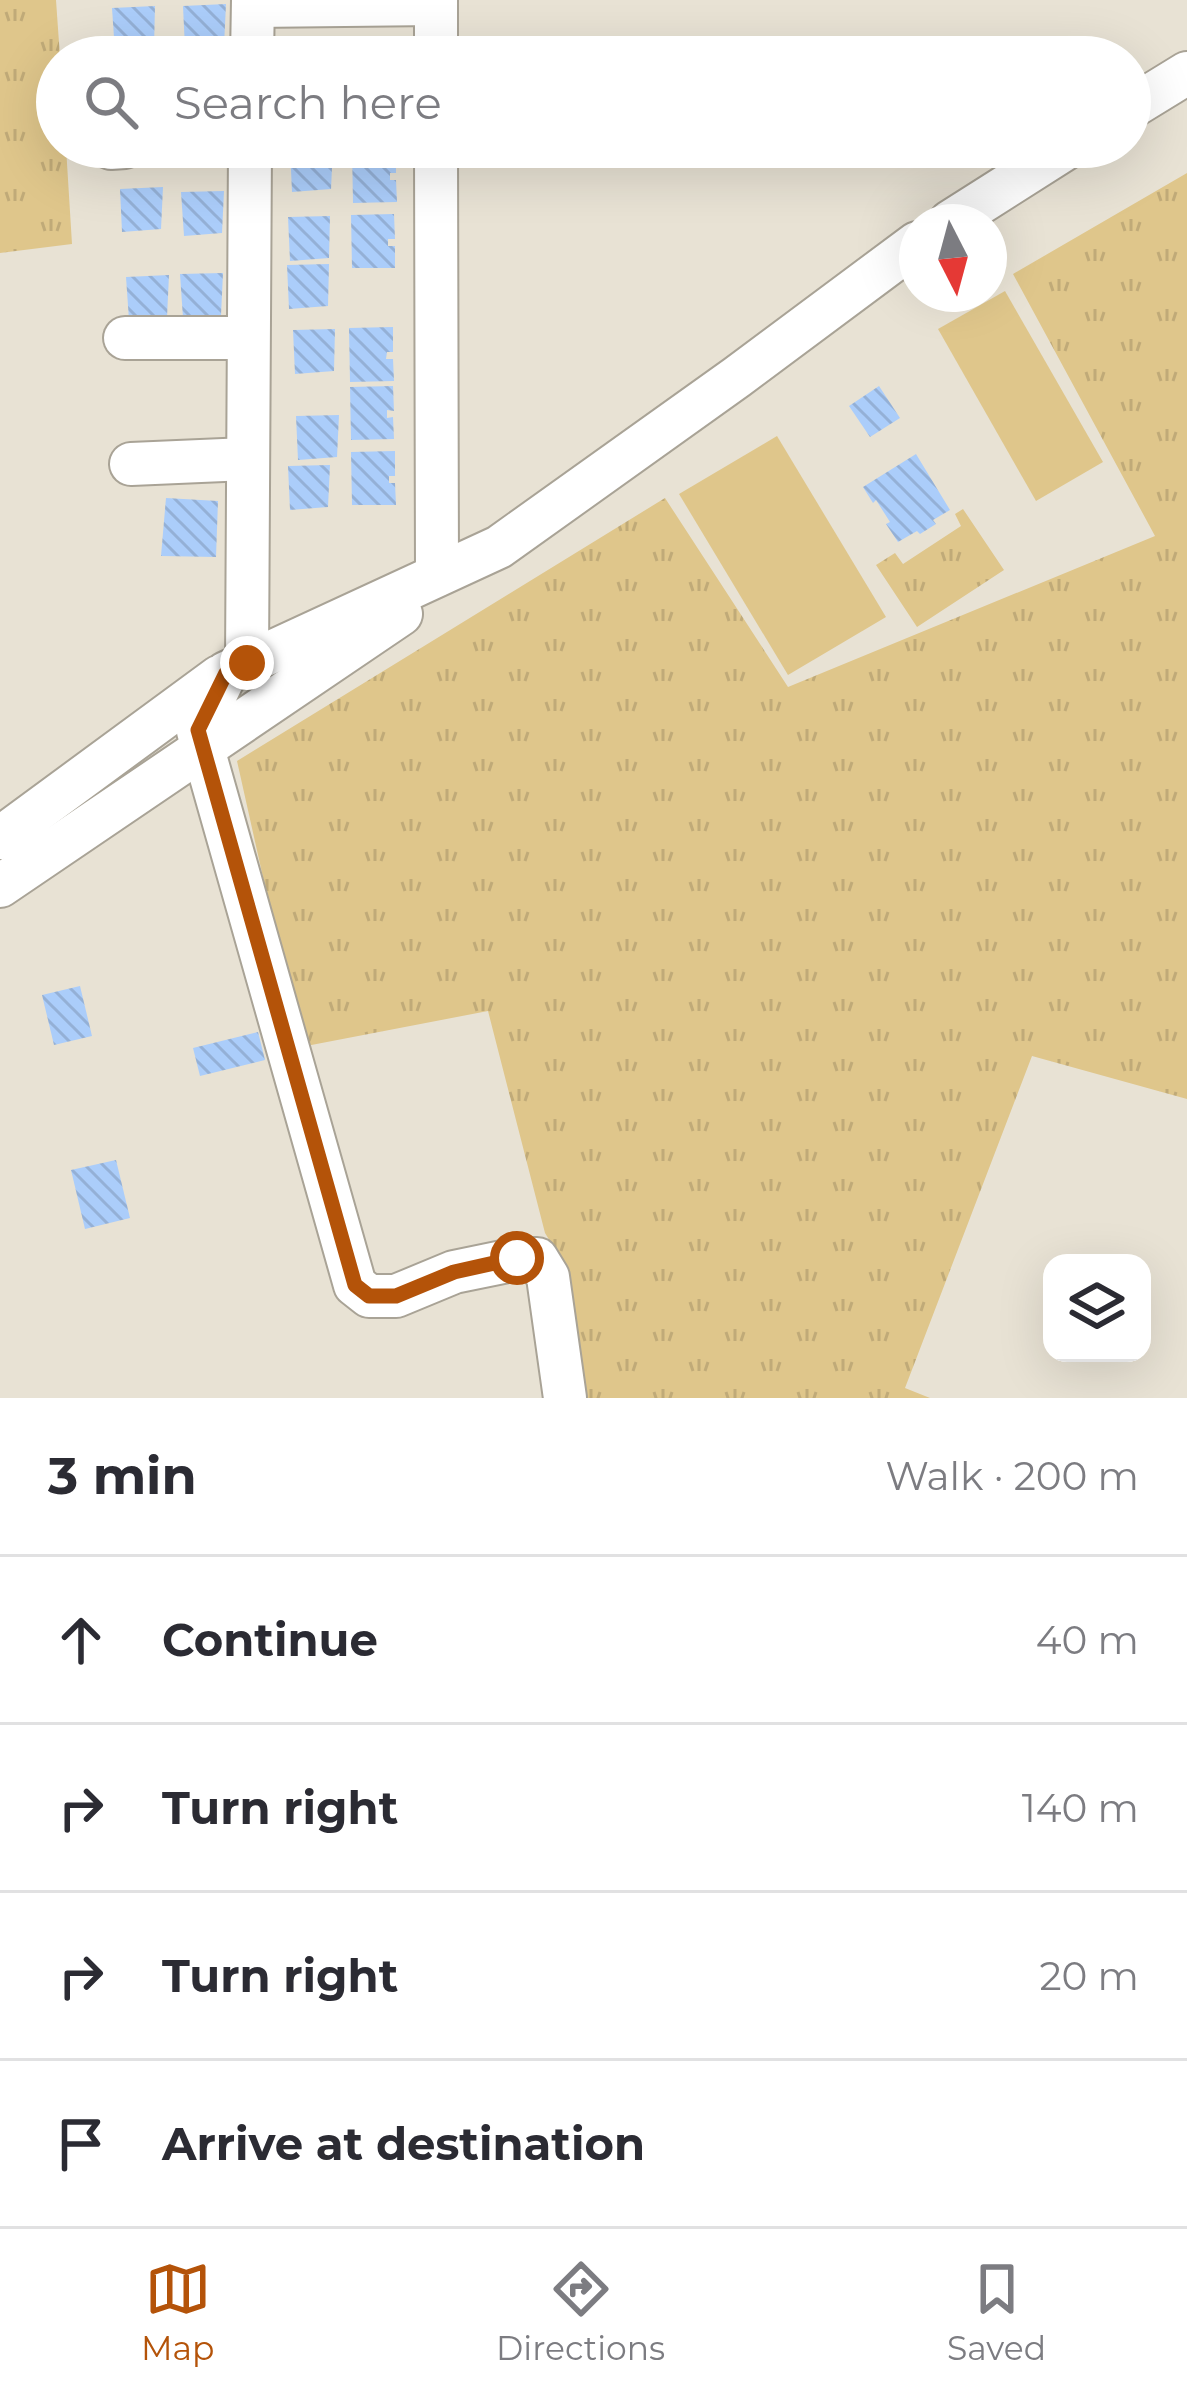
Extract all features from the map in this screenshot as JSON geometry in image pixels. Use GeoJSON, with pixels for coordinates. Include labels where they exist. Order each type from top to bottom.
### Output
{"type":"FeatureCollection","features":[{"type":"Feature","properties":{"kind":"street"},"geometry":{"type":"LineString","coordinates":[[252,36],[253,3],[436,2],[436,36]]}},
{"type":"Feature","properties":{"kind":"street"},"geometry":{"type":"LineString","coordinates":[[1151,95],[1187,74]]}},
{"type":"Feature","properties":{"kind":"street"},"geometry":{"type":"LineString","coordinates":[[250,168],[247,459],[236,668],[198,730],[355,1285],[369,1296],[396,1296],[454,1272],[517,1258],[537,1259],[548,1277],[565,1398]]}},
{"type":"Feature","properties":{"kind":"street"},"geometry":{"type":"LineString","coordinates":[[436,168],[436,575]]}},
{"type":"Feature","properties":{"kind":"street"},"geometry":{"type":"LineString","coordinates":[[978,204],[1034,168]]}},
{"type":"Feature","properties":{"kind":"street"},"geometry":{"type":"LineString","coordinates":[[0,886],[500,547],[899,256]]}},
{"type":"Feature","properties":{"kind":"street"},"geometry":{"type":"LineString","coordinates":[[125,338],[248,338]]}},
{"type":"Feature","properties":{"kind":"street"},"geometry":{"type":"LineString","coordinates":[[131,464],[247,459]]}},
{"type":"Feature","properties":{"kind":"street"},"geometry":{"type":"LineString","coordinates":[[0,838],[236,668],[500,547]]}},
{"type":"Feature","properties":{"kind":"street"},"geometry":{"type":"LineString","coordinates":[[236,668],[500,547]]}},
{"type":"Feature","properties":{"kind":"green space"},"geometry":{"type":"Polygon","coordinates":[[[0,0],[56,0],[59,36],[36,36],[36,168],[67,168],[72,244],[0,253],[0,0]]]}},
{"type":"Feature","properties":{"kind":"green space"},"geometry":{"type":"Polygon","coordinates":[[[1187,173],[1187,1099],[1032,1056],[905,1388],[930,1398],[572,1398],[564,1264],[545,1233],[488,1011],[301,1047],[237,761],[665,498],[788,687],[1155,536],[1013,274],[1187,173]]]}},
{"type":"Feature","properties":{"kind":"green space"},"geometry":{"type":"Polygon","coordinates":[[[1007,294],[1103,462],[1036,501],[938,329],[968,312],[1007,312],[1007,294]]]}},
{"type":"Feature","properties":{"kind":"green space"},"geometry":{"type":"Polygon","coordinates":[[[777,436],[886,617],[788,675],[679,494],[777,436]]]}},
{"type":"Feature","properties":{"kind":"green space"},"geometry":{"type":"Polygon","coordinates":[[[963,509],[1004,570],[917,627],[876,565],[895,553],[903,564],[961,526],[955,514],[963,509]]]}},
{"type":"Feature","properties":{"kind":"building"},"geometry":{"type":"Polygon","coordinates":[[[226,4],[224,36],[184,36],[183,6],[226,4]]]}},
{"type":"Feature","properties":{"kind":"building"},"geometry":{"type":"Polygon","coordinates":[[[155,6],[154,36],[114,36],[112,8],[155,6]]]}},
{"type":"Feature","properties":{"kind":"building"},"geometry":{"type":"Polygon","coordinates":[[[291,168],[332,168],[331,189],[292,192],[291,168]]]}},
{"type":"Feature","properties":{"kind":"building"},"geometry":{"type":"Polygon","coordinates":[[[352,168],[396,168],[390,180],[396,180],[397,202],[353,203],[352,168]]]}},
{"type":"Feature","properties":{"kind":"building"},"geometry":{"type":"Polygon","coordinates":[[[163,187],[161,229],[122,232],[120,189],[163,187]]]}},
{"type":"Feature","properties":{"kind":"building"},"geometry":{"type":"Polygon","coordinates":[[[224,191],[222,233],[184,236],[181,192],[224,191]]]}},
{"type":"Feature","properties":{"kind":"building"},"geometry":{"type":"Polygon","coordinates":[[[394,214],[395,239],[388,239],[388,246],[395,246],[395,268],[352,268],[351,215],[394,214]]]}},
{"type":"Feature","properties":{"kind":"building"},"geometry":{"type":"Polygon","coordinates":[[[330,216],[329,258],[290,261],[288,217],[330,216]]]}},
{"type":"Feature","properties":{"kind":"building"},"geometry":{"type":"Polygon","coordinates":[[[329,264],[328,306],[289,309],[287,265],[329,264]]]}},
{"type":"Feature","properties":{"kind":"building"},"geometry":{"type":"Polygon","coordinates":[[[223,273],[221,315],[183,318],[180,274],[223,273]]]}},
{"type":"Feature","properties":{"kind":"building"},"geometry":{"type":"Polygon","coordinates":[[[169,275],[167,317],[129,320],[126,277],[169,275]]]}},
{"type":"Feature","properties":{"kind":"building"},"geometry":{"type":"Polygon","coordinates":[[[393,327],[393,352],[387,352],[386,359],[393,359],[394,381],[350,382],[349,328],[393,327]]]}},
{"type":"Feature","properties":{"kind":"building"},"geometry":{"type":"Polygon","coordinates":[[[335,329],[334,371],[295,374],[293,330],[335,329]]]}},
{"type":"Feature","properties":{"kind":"building"},"geometry":{"type":"Polygon","coordinates":[[[393,386],[394,411],[387,410],[387,418],[393,417],[394,439],[351,440],[350,387],[393,386]]]}},
{"type":"Feature","properties":{"kind":"building"},"geometry":{"type":"Polygon","coordinates":[[[879,386],[900,418],[870,437],[849,406],[879,386]]]}},
{"type":"Feature","properties":{"kind":"building"},"geometry":{"type":"Polygon","coordinates":[[[339,415],[337,457],[298,460],[296,416],[339,415]]]}},
{"type":"Feature","properties":{"kind":"building"},"geometry":{"type":"Polygon","coordinates":[[[395,451],[395,476],[389,476],[389,483],[395,483],[396,505],[352,505],[351,452],[395,451]]]}},
{"type":"Feature","properties":{"kind":"building"},"geometry":{"type":"Polygon","coordinates":[[[916,454],[950,510],[920,534],[917,531],[898,542],[876,500],[873,503],[863,487],[916,454]]]}},
{"type":"Feature","properties":{"kind":"building"},"geometry":{"type":"Polygon","coordinates":[[[330,465],[328,507],[290,510],[288,466],[330,465]]]}},
{"type":"Feature","properties":{"kind":"building"},"geometry":{"type":"Polygon","coordinates":[[[166,498],[218,501],[216,557],[161,556],[166,498]]]}},
{"type":"Feature","properties":{"kind":"building"},"geometry":{"type":"Polygon","coordinates":[[[80,986],[92,1036],[54,1045],[42,995],[80,986]]]}},
{"type":"Feature","properties":{"kind":"building"},"geometry":{"type":"Polygon","coordinates":[[[258,1032],[265,1060],[200,1076],[193,1048],[258,1032]]]}},
{"type":"Feature","properties":{"kind":"building"},"geometry":{"type":"Polygon","coordinates":[[[116,1160],[130,1218],[85,1229],[71,1170],[116,1160]]]}},
{"type":"Feature","properties":{"kind":"route"},"geometry":{"type":"LineString","coordinates":[[247,663],[226,673],[198,730],[355,1285],[369,1296],[396,1296],[454,1272],[517,1258]]}}]}
